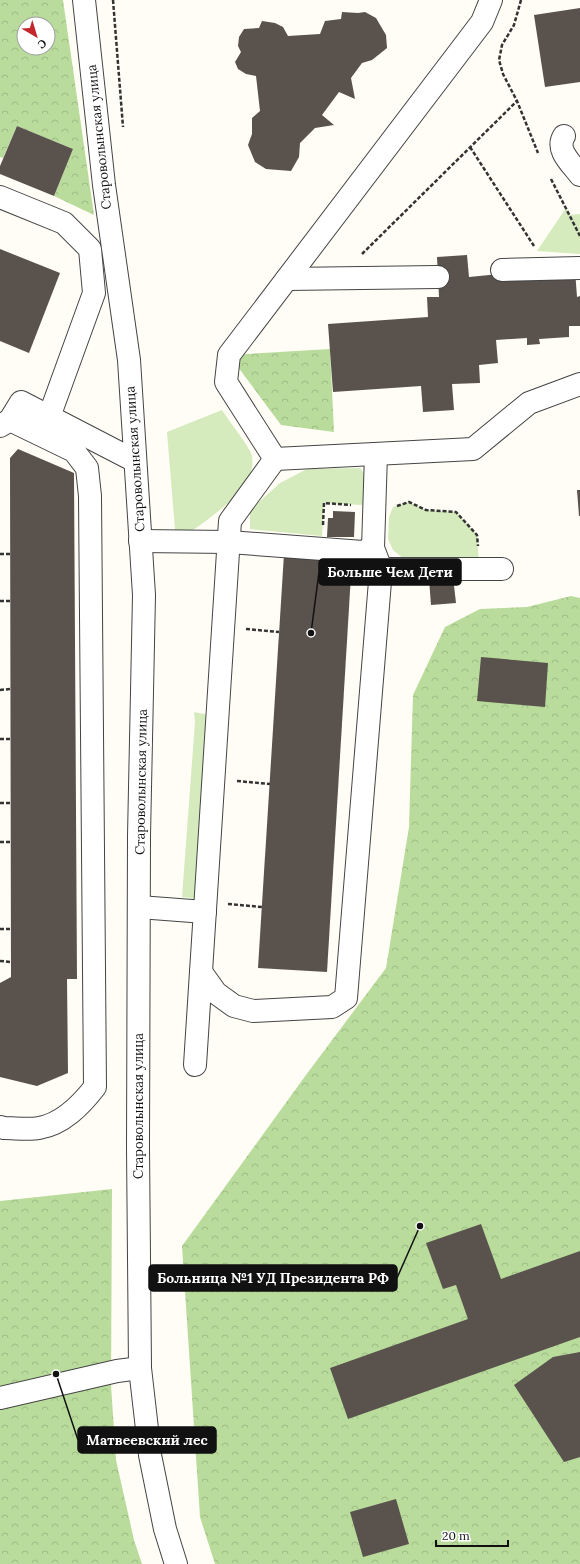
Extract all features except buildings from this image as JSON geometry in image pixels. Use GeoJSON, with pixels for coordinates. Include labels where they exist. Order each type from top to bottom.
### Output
{"type":"FeatureCollection","features":[{"type":"Feature","properties":{"kind":"street","name":"Староволынская улица"},"geometry":{"type":"LineString","coordinates":[[84,0],[104,185],[129,360],[144,595],[139,907],[138,1148],[140,1368],[150,1455],[165,1529],[176,1564]]}},
{"type":"Feature","properties":{"kind":"street"},"geometry":{"type":"LineString","coordinates":[[275,459],[226,382],[229,355],[482,22],[491,0]]}},
{"type":"Feature","properties":{"kind":"street"},"geometry":{"type":"LineString","coordinates":[[564,136],[560,141],[560,148],[580,175]]}},
{"type":"Feature","properties":{"kind":"street"},"geometry":{"type":"LineString","coordinates":[[0,197],[64,223],[90,249],[94,293],[49,417]]}},
{"type":"Feature","properties":{"kind":"street"},"geometry":{"type":"LineString","coordinates":[[502,270],[580,268]]}},
{"type":"Feature","properties":{"kind":"street"},"geometry":{"type":"LineString","coordinates":[[287,279],[438,277]]}},
{"type":"Feature","properties":{"kind":"street"},"geometry":{"type":"LineString","coordinates":[[275,459],[473,449],[529,403],[580,384]]}},
{"type":"Feature","properties":{"kind":"street"},"geometry":{"type":"LineString","coordinates":[[0,1127],[39,1128],[63,1119],[81,1105],[95,1087],[90,496],[86,468],[74,451],[5,423],[21,402],[135,461]]}},
{"type":"Feature","properties":{"kind":"street"},"geometry":{"type":"LineString","coordinates":[[201,972],[216,993],[234,1006],[253,1011],[332,1007],[346,998],[381,569],[373,548],[384,509],[376,454]]}},
{"type":"Feature","properties":{"kind":"street"},"geometry":{"type":"LineString","coordinates":[[195,1065],[230,520],[275,459]]}},
{"type":"Feature","properties":{"kind":"street"},"geometry":{"type":"LineString","coordinates":[[140,541],[229,542],[363,552],[373,548]]}},
{"type":"Feature","properties":{"kind":"street"},"geometry":{"type":"LineString","coordinates":[[381,569],[502,569]]}},
{"type":"Feature","properties":{"kind":"street"},"geometry":{"type":"LineString","coordinates":[[139,907],[205,912]]}},
{"type":"Feature","properties":{"kind":"street"},"geometry":{"type":"LineString","coordinates":[[0,1398],[117,1371],[140,1368]]}},
{"type":"Feature","properties":{"kind":"path"},"geometry":{"type":"LineString","coordinates":[[521,0],[514,25],[502,45],[499,60],[503,74],[517,101],[541,160]]}},
{"type":"Feature","properties":{"kind":"path"},"geometry":{"type":"LineString","coordinates":[[337,279],[517,101]]}},
{"type":"Feature","properties":{"kind":"path"},"geometry":{"type":"LineString","coordinates":[[470,147],[549,269]]}},
{"type":"Feature","properties":{"kind":"path"},"geometry":{"type":"LineString","coordinates":[[548,173],[580,236]]}},
{"type":"Feature","properties":{"kind":"path"},"geometry":{"type":"LineString","coordinates":[[323,529],[324,503],[362,505],[384,509],[409,502],[426,510],[456,512],[477,535],[480,569]]}},
{"type":"Feature","properties":{"kind":"path"},"geometry":{"type":"LineString","coordinates":[[0,554],[10,554]]}},
{"type":"Feature","properties":{"kind":"path"},"geometry":{"type":"LineString","coordinates":[[0,601],[10,601]]}},
{"type":"Feature","properties":{"kind":"path"},"geometry":{"type":"LineString","coordinates":[[244,628],[279,632]]}},
{"type":"Feature","properties":{"kind":"path"},"geometry":{"type":"LineString","coordinates":[[0,690],[10,689]]}},
{"type":"Feature","properties":{"kind":"path"},"geometry":{"type":"LineString","coordinates":[[0,739],[10,739]]}},
{"type":"Feature","properties":{"kind":"path"},"geometry":{"type":"LineString","coordinates":[[235,781],[270,784]]}},
{"type":"Feature","properties":{"kind":"path"},"geometry":{"type":"LineString","coordinates":[[0,803],[10,804]]}},
{"type":"Feature","properties":{"kind":"path"},"geometry":{"type":"LineString","coordinates":[[0,842],[10,842]]}},
{"type":"Feature","properties":{"kind":"path"},"geometry":{"type":"LineString","coordinates":[[227,904],[262,907]]}},
{"type":"Feature","properties":{"kind":"path"},"geometry":{"type":"LineString","coordinates":[[0,929],[11,929]]}},
{"type":"Feature","properties":{"kind":"path"},"geometry":{"type":"LineString","coordinates":[[0,962],[11,962]]}},
{"type":"Feature","properties":{"kind":"green space"},"geometry":{"type":"Polygon","coordinates":[[[0,0],[63,0],[94,215],[54,196],[73,149],[17,126],[3,158],[0,157],[0,0]]]}},
{"type":"Feature","properties":{"kind":"green space"},"geometry":{"type":"Polygon","coordinates":[[[566,208],[570,215],[580,214],[580,254],[537,251],[566,208]]]}},
{"type":"Feature","properties":{"kind":"green space"},"geometry":{"type":"Polygon","coordinates":[[[330,349],[334,432],[281,425],[229,355],[330,349]]]}},
{"type":"Feature","properties":{"kind":"green space"},"geometry":{"type":"Polygon","coordinates":[[[222,410],[251,453],[252,466],[248,479],[239,492],[227,504],[176,542],[167,432],[222,410]]]}},
{"type":"Feature","properties":{"kind":"green space"},"geometry":{"type":"Polygon","coordinates":[[[360,468],[364,473],[368,497],[362,505],[324,503],[322,536],[250,529],[250,510],[280,483],[307,469],[360,468]]]}},
{"type":"Feature","properties":{"kind":"green space"},"geometry":{"type":"Polygon","coordinates":[[[409,502],[426,510],[456,512],[477,535],[479,563],[410,564],[393,550],[388,539],[389,517],[393,507],[409,502]]]}},
{"type":"Feature","properties":{"kind":"green space"},"geometry":{"type":"Polygon","coordinates":[[[571,596],[580,598],[580,1564],[215,1564],[200,1517],[182,1246],[386,968],[409,827],[413,695],[445,627],[480,609],[527,607],[571,596]]]}},
{"type":"Feature","properties":{"kind":"green space"},"geometry":{"type":"Polygon","coordinates":[[[194,712],[218,717],[206,900],[182,897],[195,722],[194,712]]]}},
{"type":"Feature","properties":{"kind":"green space"},"geometry":{"type":"Polygon","coordinates":[[[112,1189],[111,1385],[116,1460],[134,1540],[142,1564],[0,1564],[0,1201],[112,1189]]]}},
{"type":"Feature","properties":{"kind":"place","name":"Больше Чем Дети"},"geometry":{"type":"Point","coordinates":[311,633]}},
{"type":"Feature","properties":{"kind":"place","name":"Больница №1 УД Президента РФ"},"geometry":{"type":"Point","coordinates":[420,1226]}},
{"type":"Feature","properties":{"kind":"place","name":"Матвеевский лес"},"geometry":{"type":"Point","coordinates":[56,1374]}}]}
